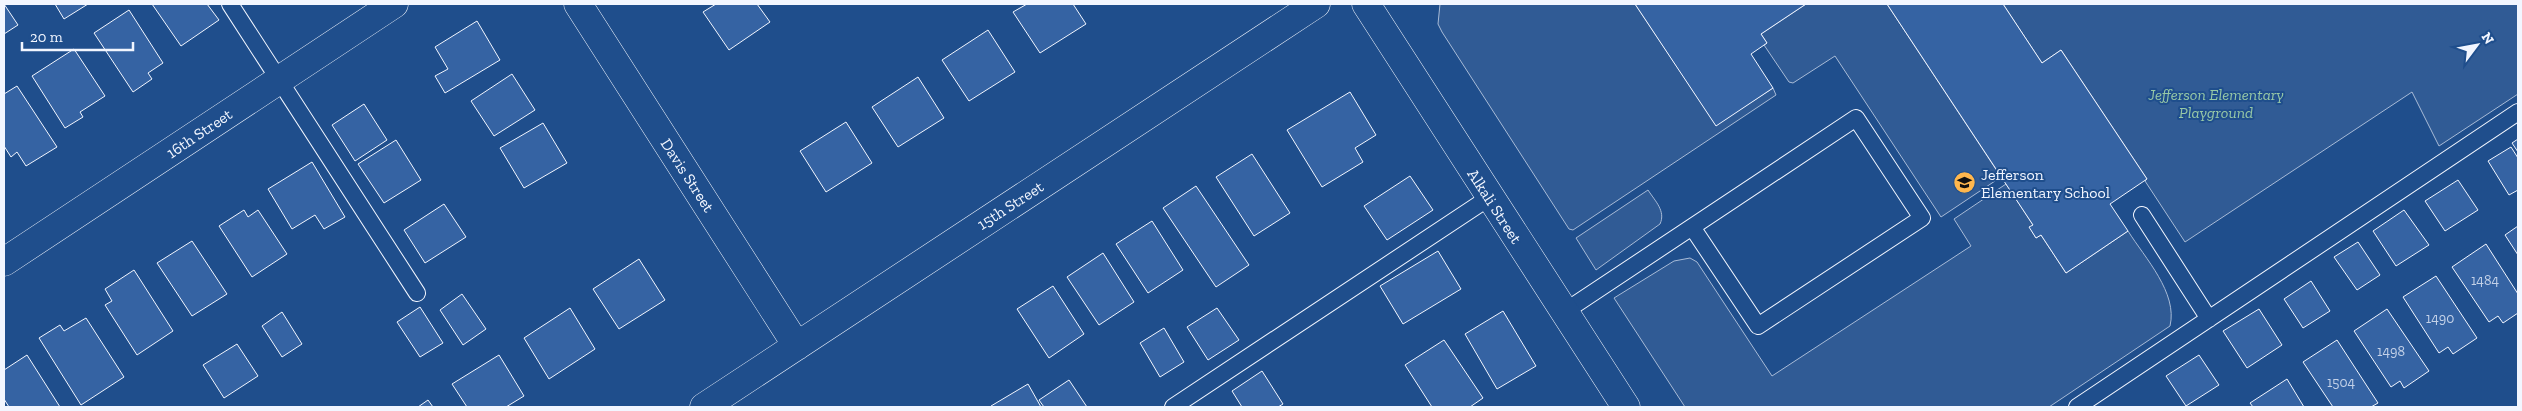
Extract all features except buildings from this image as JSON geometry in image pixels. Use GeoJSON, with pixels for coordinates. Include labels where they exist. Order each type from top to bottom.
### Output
{"type":"FeatureCollection","features":[{"type":"Feature","properties":{"kind":"street","name":"16th Street"},"geometry":{"type":"LineString","coordinates":[[4,262],[394,4]]}},
{"type":"Feature","properties":{"kind":"street","name":"Davis Street"},"geometry":{"type":"LineString","coordinates":[[578,4],[797,346]]}},
{"type":"Feature","properties":{"kind":"street","name":"15th Street"},"geometry":{"type":"LineString","coordinates":[[704,407],[1316,4]]}},
{"type":"Feature","properties":{"kind":"street","name":"Alkali Street"},"geometry":{"type":"LineString","coordinates":[[1366,4],[1623,406]]}},
{"type":"Feature","properties":{"kind":"lane"},"geometry":{"type":"LineString","coordinates":[[230,4],[416,292]]}},
{"type":"Feature","properties":{"kind":"lane"},"geometry":{"type":"LineString","coordinates":[[2077,407],[2518,112]]}},
{"type":"Feature","properties":{"kind":"lane"},"geometry":{"type":"LineString","coordinates":[[1564,312],[1692,226],[1856,118],[1922,218],[1758,326],[1692,226]]}},
{"type":"Feature","properties":{"kind":"lane"},"geometry":{"type":"LineString","coordinates":[[1173,407],[1490,197]]}},
{"type":"Feature","properties":{"kind":"lane"},"geometry":{"type":"LineString","coordinates":[[2142,215],[2209,319]]}},
{"type":"Feature","properties":{"kind":"green space"},"geometry":{"type":"Polygon","coordinates":[[[1440,4],[1635,4],[1716,125],[1773,88],[1776,95],[1573,230],[1569,229],[1442,32],[1438,24],[1440,4]]]}},
{"type":"Feature","properties":{"kind":"green space"},"geometry":{"type":"Polygon","coordinates":[[[1806,4],[1887,4],[2001,177],[1941,217],[1835,56],[1793,83],[1789,82],[1764,45],[1767,43],[1761,34],[1806,4]]]}},
{"type":"Feature","properties":{"kind":"green space","name":"Jefferson Elementary Playground"},"geometry":{"type":"Polygon","coordinates":[[[2003,4],[2518,4],[2518,94],[2439,146],[2412,92],[2185,242],[2145,181],[2147,179],[2061,50],[2042,63],[2003,4]]]}},
{"type":"Feature","properties":{"kind":"green space"},"geometry":{"type":"Polygon","coordinates":[[[2006,184],[2033,225],[2030,228],[2036,238],[2041,235],[2066,273],[2128,231],[2151,264],[2165,289],[2169,301],[2170,326],[2049,407],[1685,407],[1614,298],[1674,261],[1690,258],[1697,262],[1772,376],[1971,246],[1954,219],[2006,184]]]}},
{"type":"Feature","properties":{"kind":"green space"},"geometry":{"type":"Polygon","coordinates":[[[1648,190],[1661,210],[1660,224],[1596,270],[1576,238],[1648,190]]]}},
{"type":"Feature","properties":{"kind":"place","name":"Jefferson Elementary School"},"geometry":{"type":"Point","coordinates":[1965,183]}}]}
